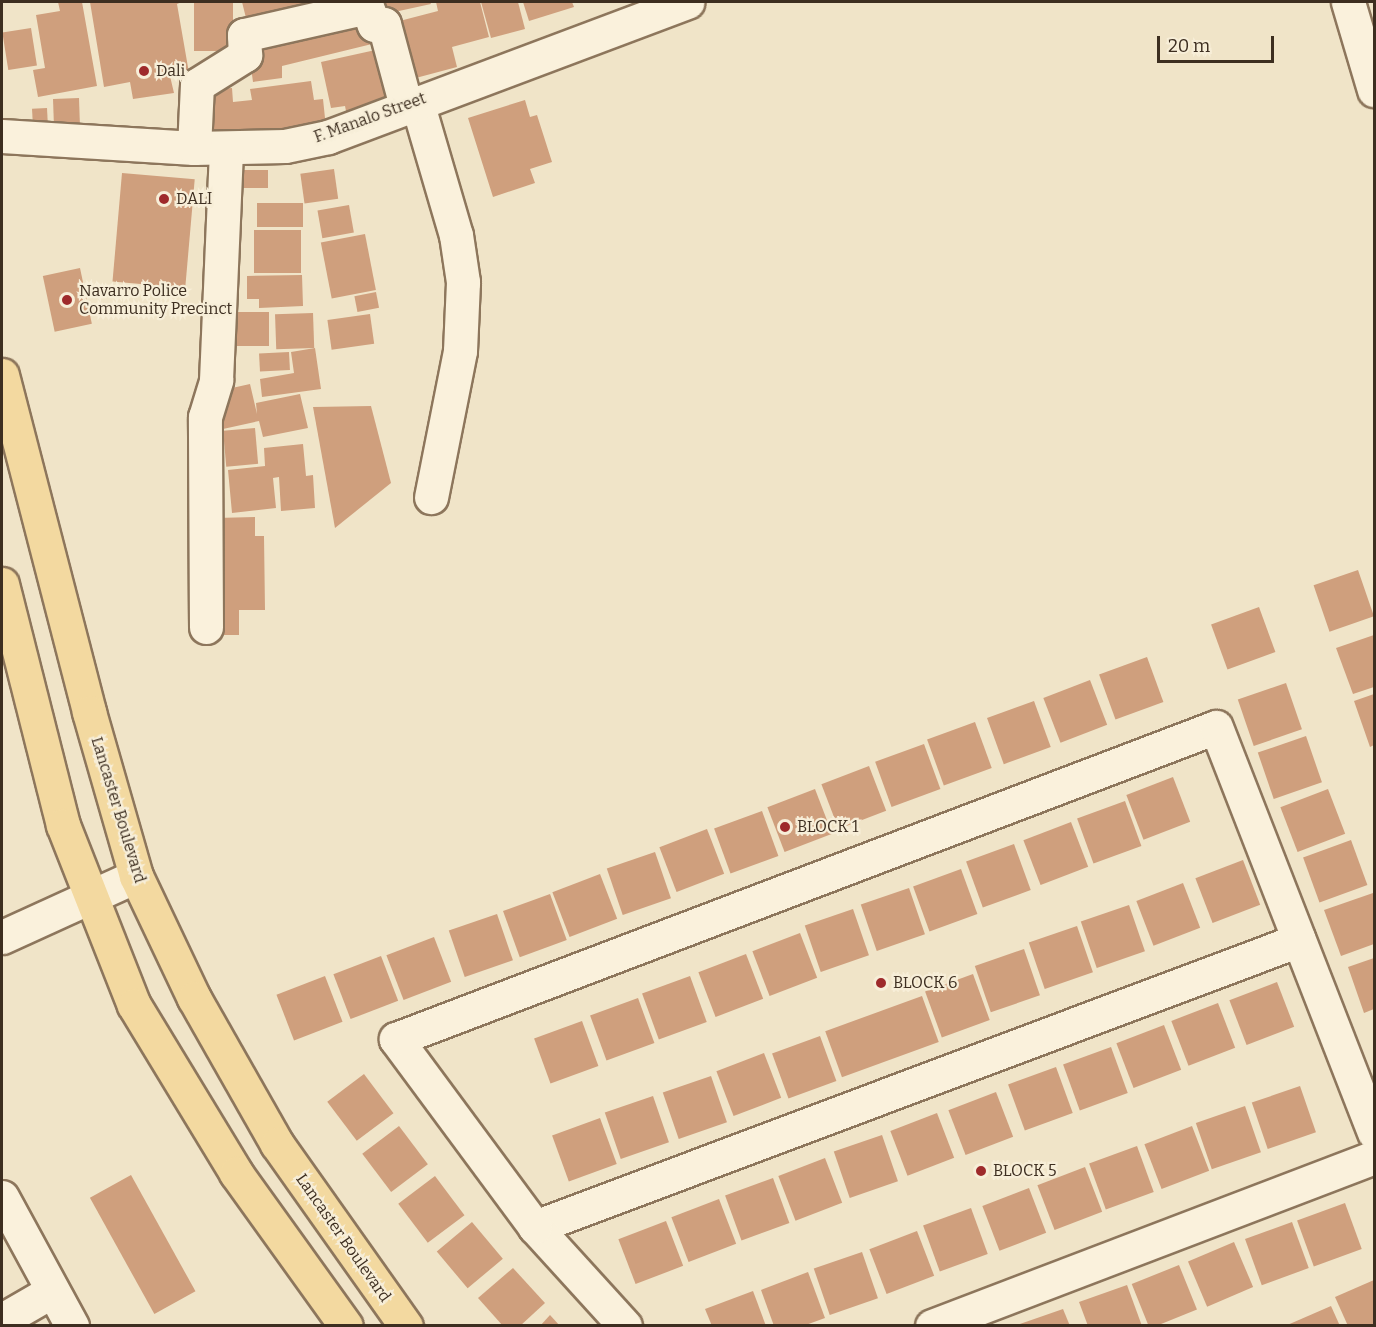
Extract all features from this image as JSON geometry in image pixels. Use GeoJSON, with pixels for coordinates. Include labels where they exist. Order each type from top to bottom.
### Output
{"type":"FeatureCollection","features":[{"type":"Feature","properties":{"kind":"main road","name":"Lancaster Boulevard"},"geometry":{"type":"LineString","coordinates":[[2,375],[136,876],[194,998],[277,1144],[406,1326]]}},
{"type":"Feature","properties":{"kind":"main road"},"geometry":{"type":"LineString","coordinates":[[2,584],[42,750],[89,896],[134,1005],[236,1173],[346,1326]]}},
{"type":"Feature","properties":{"kind":"street","name":"F. Manalo Street"},"geometry":{"type":"LineString","coordinates":[[2,136],[210,148],[285,146],[317,139],[687,2]]}},
{"type":"Feature","properties":{"kind":"street"},"geometry":{"type":"LineString","coordinates":[[1348,2],[1374,90]]}},
{"type":"Feature","properties":{"kind":"street"},"geometry":{"type":"LineString","coordinates":[[206,627],[205,417],[216,380],[210,148],[197,85],[245,55],[244,35],[367,7],[374,25],[384,24],[456,235],[463,282],[460,351],[431,497]]}},
{"type":"Feature","properties":{"kind":"street"},"geometry":{"type":"LineString","coordinates":[[624,1326],[535,1227],[396,1039],[1216,727],[1374,1132]]}},
{"type":"Feature","properties":{"kind":"street"},"geometry":{"type":"LineString","coordinates":[[2,937],[136,876]]}},
{"type":"Feature","properties":{"kind":"street"},"geometry":{"type":"LineString","coordinates":[[535,1227],[1299,940]]}},
{"type":"Feature","properties":{"kind":"street"},"geometry":{"type":"LineString","coordinates":[[932,1326],[1374,1156]]}},
{"type":"Feature","properties":{"kind":"street"},"geometry":{"type":"LineString","coordinates":[[5,1212],[72,1326]]}},
{"type":"Feature","properties":{"kind":"street"},"geometry":{"type":"LineString","coordinates":[[2,1320],[52,1291]]}},
{"type":"Feature","properties":{"kind":"building"},"geometry":{"type":"Polygon","coordinates":[[[58,2],[82,2],[97,86],[38,97],[33,70],[45,68],[36,15],[60,11],[58,2]]]}},
{"type":"Feature","properties":{"kind":"building"},"geometry":{"type":"Polygon","coordinates":[[[90,2],[182,2],[177,4],[189,73],[170,76],[174,93],[133,99],[130,82],[104,87],[90,2]]]}},
{"type":"Feature","properties":{"kind":"building"},"geometry":{"type":"Polygon","coordinates":[[[194,2],[233,2],[233,51],[194,51],[194,2]]]}},
{"type":"Feature","properties":{"kind":"building"},"geometry":{"type":"Polygon","coordinates":[[[242,2],[337,2],[247,22],[242,2]]]}},
{"type":"Feature","properties":{"kind":"building"},"geometry":{"type":"Polygon","coordinates":[[[372,2],[430,2],[431,4],[376,16],[372,2]]]}},
{"type":"Feature","properties":{"kind":"building"},"geometry":{"type":"Polygon","coordinates":[[[436,2],[480,2],[489,37],[452,47],[457,67],[412,79],[388,24],[438,11],[436,2]]]}},
{"type":"Feature","properties":{"kind":"building"},"geometry":{"type":"Polygon","coordinates":[[[481,2],[518,2],[525,29],[491,38],[481,2]]]}},
{"type":"Feature","properties":{"kind":"building"},"geometry":{"type":"Polygon","coordinates":[[[523,2],[572,2],[574,7],[529,21],[523,2]]]}},
{"type":"Feature","properties":{"kind":"building"},"geometry":{"type":"Polygon","coordinates":[[[364,12],[372,44],[282,66],[282,78],[253,82],[247,38],[364,12]]]}},
{"type":"Feature","properties":{"kind":"building"},"geometry":{"type":"Polygon","coordinates":[[[31,28],[37,66],[8,70],[2,33],[31,28]]]}},
{"type":"Feature","properties":{"kind":"building"},"geometry":{"type":"Polygon","coordinates":[[[380,49],[392,107],[347,116],[345,106],[331,108],[321,62],[380,49]]]}},
{"type":"Feature","properties":{"kind":"building"},"geometry":{"type":"Polygon","coordinates":[[[311,81],[314,100],[323,99],[325,118],[338,117],[340,126],[211,142],[206,90],[232,88],[233,102],[252,100],[250,89],[311,81]]]}},
{"type":"Feature","properties":{"kind":"building"},"geometry":{"type":"Polygon","coordinates":[[[79,98],[80,127],[54,128],[53,99],[79,98]]]}},
{"type":"Feature","properties":{"kind":"building"},"geometry":{"type":"Polygon","coordinates":[[[525,100],[530,117],[537,115],[552,162],[530,169],[535,183],[493,197],[468,118],[525,100]]]}},
{"type":"Feature","properties":{"kind":"building"},"geometry":{"type":"Polygon","coordinates":[[[47,108],[48,126],[33,127],[32,109],[47,108]]]}},
{"type":"Feature","properties":{"kind":"building"},"geometry":{"type":"Polygon","coordinates":[[[334,169],[338,199],[305,203],[300,174],[334,169]]]}},
{"type":"Feature","properties":{"kind":"building"},"geometry":{"type":"Polygon","coordinates":[[[235,170],[268,170],[268,188],[235,188],[235,170]]]}},
{"type":"Feature","properties":{"kind":"building"},"geometry":{"type":"Polygon","coordinates":[[[122,173],[195,179],[185,288],[113,282],[122,173]]]}},
{"type":"Feature","properties":{"kind":"building"},"geometry":{"type":"Polygon","coordinates":[[[257,203],[303,203],[303,227],[257,227],[257,203]]]}},
{"type":"Feature","properties":{"kind":"building"},"geometry":{"type":"Polygon","coordinates":[[[349,205],[354,233],[322,238],[317,211],[349,205]]]}},
{"type":"Feature","properties":{"kind":"building"},"geometry":{"type":"Polygon","coordinates":[[[254,230],[301,230],[301,273],[254,273],[254,230]]]}},
{"type":"Feature","properties":{"kind":"building"},"geometry":{"type":"Polygon","coordinates":[[[365,234],[376,290],[332,299],[321,243],[365,234]]]}},
{"type":"Feature","properties":{"kind":"building","name":"Navarro Police Community Precinct"},"geometry":{"type":"Polygon","coordinates":[[[80,268],[92,324],[55,332],[43,276],[80,268]]]}},
{"type":"Feature","properties":{"kind":"building"},"geometry":{"type":"Polygon","coordinates":[[[302,275],[303,306],[259,308],[259,299],[247,299],[247,276],[302,275]]]}},
{"type":"Feature","properties":{"kind":"building"},"geometry":{"type":"Polygon","coordinates":[[[376,292],[379,308],[357,312],[354,296],[376,292]]]}},
{"type":"Feature","properties":{"kind":"building"},"geometry":{"type":"Polygon","coordinates":[[[231,312],[269,312],[269,346],[231,346],[231,312]]]}},
{"type":"Feature","properties":{"kind":"building"},"geometry":{"type":"Polygon","coordinates":[[[313,313],[314,348],[276,349],[275,314],[313,313]]]}},
{"type":"Feature","properties":{"kind":"building"},"geometry":{"type":"Polygon","coordinates":[[[370,314],[374,344],[332,350],[327,320],[370,314]]]}},
{"type":"Feature","properties":{"kind":"building"},"geometry":{"type":"Polygon","coordinates":[[[315,348],[321,389],[262,397],[260,379],[294,373],[291,352],[315,348]]]}},
{"type":"Feature","properties":{"kind":"building"},"geometry":{"type":"Polygon","coordinates":[[[289,352],[290,370],[260,372],[259,354],[289,352]]]}},
{"type":"Feature","properties":{"kind":"building"},"geometry":{"type":"Polygon","coordinates":[[[250,384],[257,414],[256,403],[300,394],[308,428],[263,437],[259,421],[223,429],[214,392],[250,384]]]}},
{"type":"Feature","properties":{"kind":"building"},"geometry":{"type":"Polygon","coordinates":[[[371,406],[391,483],[335,528],[313,407],[371,406]]]}},
{"type":"Feature","properties":{"kind":"building"},"geometry":{"type":"Polygon","coordinates":[[[255,428],[258,464],[226,467],[223,431],[255,428]]]}},
{"type":"Feature","properties":{"kind":"building"},"geometry":{"type":"Polygon","coordinates":[[[303,444],[306,476],[313,475],[315,508],[281,511],[279,477],[273,478],[276,508],[232,513],[228,470],[265,466],[264,448],[303,444]]]}},
{"type":"Feature","properties":{"kind":"building"},"geometry":{"type":"Polygon","coordinates":[[[255,517],[255,536],[264,536],[265,610],[239,610],[239,635],[216,635],[216,518],[255,517]]]}},
{"type":"Feature","properties":{"kind":"building"},"geometry":{"type":"Polygon","coordinates":[[[1358,570],[1374,616],[1330,632],[1314,585],[1358,570]]]}},
{"type":"Feature","properties":{"kind":"building"},"geometry":{"type":"Polygon","coordinates":[[[1259,607],[1275,652],[1227,670],[1211,624],[1259,607]]]}},
{"type":"Feature","properties":{"kind":"building"},"geometry":{"type":"Polygon","coordinates":[[[1374,635],[1374,687],[1353,694],[1336,648],[1374,635]]]}},
{"type":"Feature","properties":{"kind":"building"},"geometry":{"type":"Polygon","coordinates":[[[1147,657],[1163,702],[1115,720],[1099,674],[1147,657]]]}},
{"type":"Feature","properties":{"kind":"building"},"geometry":{"type":"Polygon","coordinates":[[[1090,680],[1107,725],[1061,743],[1043,698],[1090,680]]]}},
{"type":"Feature","properties":{"kind":"building"},"geometry":{"type":"Polygon","coordinates":[[[1286,683],[1302,729],[1254,746],[1238,700],[1286,683]]]}},
{"type":"Feature","properties":{"kind":"building"},"geometry":{"type":"Polygon","coordinates":[[[1374,694],[1374,745],[1370,747],[1354,701],[1374,694]]]}},
{"type":"Feature","properties":{"kind":"building"},"geometry":{"type":"Polygon","coordinates":[[[1034,701],[1051,747],[1004,764],[987,718],[1034,701]]]}},
{"type":"Feature","properties":{"kind":"building"},"geometry":{"type":"Polygon","coordinates":[[[975,722],[992,768],[944,785],[927,739],[975,722]]]}},
{"type":"Feature","properties":{"kind":"building"},"geometry":{"type":"Polygon","coordinates":[[[1306,736],[1322,782],[1274,799],[1258,753],[1306,736]]]}},
{"type":"Feature","properties":{"kind":"building"},"geometry":{"type":"Polygon","coordinates":[[[924,744],[940,789],[892,807],[875,762],[924,744]]]}},
{"type":"Feature","properties":{"kind":"building"},"geometry":{"type":"Polygon","coordinates":[[[869,766],[886,811],[839,829],[821,784],[869,766]]]}},
{"type":"Feature","properties":{"kind":"building"},"geometry":{"type":"Polygon","coordinates":[[[1173,777],[1190,822],[1144,840],[1126,795],[1173,777]]]}},
{"type":"Feature","properties":{"kind":"building"},"geometry":{"type":"Polygon","coordinates":[[[815,789],[832,834],[785,852],[767,807],[815,789]]]}},
{"type":"Feature","properties":{"kind":"building"},"geometry":{"type":"Polygon","coordinates":[[[1328,789],[1345,834],[1298,852],[1280,807],[1328,789]]]}},
{"type":"Feature","properties":{"kind":"building"},"geometry":{"type":"Polygon","coordinates":[[[1125,801],[1141,846],[1093,864],[1077,818],[1125,801]]]}},
{"type":"Feature","properties":{"kind":"building"},"geometry":{"type":"Polygon","coordinates":[[[762,811],[778,856],[730,874],[714,828],[762,811]]]}},
{"type":"Feature","properties":{"kind":"building"},"geometry":{"type":"Polygon","coordinates":[[[1071,822],[1088,867],[1041,885],[1023,840],[1071,822]]]}},
{"type":"Feature","properties":{"kind":"building"},"geometry":{"type":"Polygon","coordinates":[[[707,829],[724,874],[677,892],[659,847],[707,829]]]}},
{"type":"Feature","properties":{"kind":"building"},"geometry":{"type":"Polygon","coordinates":[[[1351,840],[1367,885],[1319,903],[1303,857],[1351,840]]]}},
{"type":"Feature","properties":{"kind":"building"},"geometry":{"type":"Polygon","coordinates":[[[1014,844],[1031,890],[983,907],[966,861],[1014,844]]]}},
{"type":"Feature","properties":{"kind":"building"},"geometry":{"type":"Polygon","coordinates":[[[655,852],[671,898],[623,915],[607,869],[655,852]]]}},
{"type":"Feature","properties":{"kind":"building"},"geometry":{"type":"Polygon","coordinates":[[[1243,860],[1260,905],[1213,923],[1195,878],[1243,860]]]}},
{"type":"Feature","properties":{"kind":"building"},"geometry":{"type":"Polygon","coordinates":[[[961,869],[977,914],[929,932],[913,886],[961,869]]]}},
{"type":"Feature","properties":{"kind":"building"},"geometry":{"type":"Polygon","coordinates":[[[600,874],[617,919],[570,937],[552,892],[600,874]]]}},
{"type":"Feature","properties":{"kind":"building"},"geometry":{"type":"Polygon","coordinates":[[[1183,883],[1200,928],[1154,946],[1136,901],[1183,883]]]}},
{"type":"Feature","properties":{"kind":"building"},"geometry":{"type":"Polygon","coordinates":[[[909,888],[925,934],[877,951],[861,905],[909,888]]]}},
{"type":"Feature","properties":{"kind":"building"},"geometry":{"type":"Polygon","coordinates":[[[1373,893],[1374,944],[1341,956],[1324,910],[1373,893]]]}},
{"type":"Feature","properties":{"kind":"building"},"geometry":{"type":"Polygon","coordinates":[[[550,894],[567,940],[520,957],[503,911],[550,894]]]}},
{"type":"Feature","properties":{"kind":"building"},"geometry":{"type":"Polygon","coordinates":[[[1129,905],[1145,951],[1097,968],[1081,922],[1129,905]]]}},
{"type":"Feature","properties":{"kind":"building"},"geometry":{"type":"Polygon","coordinates":[[[853,909],[869,955],[821,972],[805,926],[853,909]]]}},
{"type":"Feature","properties":{"kind":"building"},"geometry":{"type":"Polygon","coordinates":[[[497,914],[513,960],[465,977],[449,931],[497,914]]]}},
{"type":"Feature","properties":{"kind":"building"},"geometry":{"type":"Polygon","coordinates":[[[1077,926],[1093,972],[1045,989],[1029,943],[1077,926]]]}},
{"type":"Feature","properties":{"kind":"building"},"geometry":{"type":"Polygon","coordinates":[[[800,933],[817,978],[770,996],[752,951],[800,933]]]}},
{"type":"Feature","properties":{"kind":"building"},"geometry":{"type":"Polygon","coordinates":[[[434,937],[451,982],[404,1000],[386,955],[434,937]]]}},
{"type":"Feature","properties":{"kind":"building"},"geometry":{"type":"Polygon","coordinates":[[[1024,949],[1040,995],[991,1012],[975,966],[1024,949]]]}},
{"type":"Feature","properties":{"kind":"building"},"geometry":{"type":"Polygon","coordinates":[[[746,954],[763,999],[716,1017],[698,972],[746,954]]]}},
{"type":"Feature","properties":{"kind":"building"},"geometry":{"type":"Polygon","coordinates":[[[381,956],[398,1001],[351,1019],[333,974],[381,956]]]}},
{"type":"Feature","properties":{"kind":"building"},"geometry":{"type":"Polygon","coordinates":[[[1374,958],[1374,1009],[1364,1013],[1348,967],[1374,958]]]}},
{"type":"Feature","properties":{"kind":"building"},"geometry":{"type":"Polygon","coordinates":[[[973,974],[990,1020],[942,1037],[925,991],[973,974]]]}},
{"type":"Feature","properties":{"kind":"building"},"geometry":{"type":"Polygon","coordinates":[[[325,976],[343,1022],[294,1040],[276,995],[325,976]]]}},
{"type":"Feature","properties":{"kind":"building"},"geometry":{"type":"Polygon","coordinates":[[[690,976],[707,1022],[659,1039],[642,993],[690,976]]]}},
{"type":"Feature","properties":{"kind":"building"},"geometry":{"type":"Polygon","coordinates":[[[1277,982],[1294,1027],[1247,1045],[1229,1000],[1277,982]]]}},
{"type":"Feature","properties":{"kind":"building"},"geometry":{"type":"Polygon","coordinates":[[[922,996],[939,1042],[842,1077],[825,1031],[922,996]]]}},
{"type":"Feature","properties":{"kind":"building"},"geometry":{"type":"Polygon","coordinates":[[[638,998],[654,1043],[606,1061],[590,1015],[638,998]]]}},
{"type":"Feature","properties":{"kind":"building"},"geometry":{"type":"Polygon","coordinates":[[[1218,1003],[1235,1048],[1189,1066],[1171,1021],[1218,1003]]]}},
{"type":"Feature","properties":{"kind":"building"},"geometry":{"type":"Polygon","coordinates":[[[582,1021],[598,1066],[550,1084],[534,1038],[582,1021]]]}},
{"type":"Feature","properties":{"kind":"building"},"geometry":{"type":"Polygon","coordinates":[[[1164,1025],[1181,1070],[1134,1088],[1116,1043],[1164,1025]]]}},
{"type":"Feature","properties":{"kind":"building"},"geometry":{"type":"Polygon","coordinates":[[[820,1036],[836,1081],[788,1099],[772,1053],[820,1036]]]}},
{"type":"Feature","properties":{"kind":"building"},"geometry":{"type":"Polygon","coordinates":[[[1111,1047],[1128,1093],[1080,1110],[1063,1064],[1111,1047]]]}},
{"type":"Feature","properties":{"kind":"building"},"geometry":{"type":"Polygon","coordinates":[[[764,1053],[781,1098],[734,1116],[716,1071],[764,1053]]]}},
{"type":"Feature","properties":{"kind":"building"},"geometry":{"type":"Polygon","coordinates":[[[1056,1067],[1073,1113],[1025,1130],[1008,1084],[1056,1067]]]}},
{"type":"Feature","properties":{"kind":"building"},"geometry":{"type":"Polygon","coordinates":[[[364,1074],[393,1113],[357,1141],[327,1102],[364,1074]]]}},
{"type":"Feature","properties":{"kind":"building"},"geometry":{"type":"Polygon","coordinates":[[[711,1076],[727,1122],[679,1139],[663,1093],[711,1076]]]}},
{"type":"Feature","properties":{"kind":"building"},"geometry":{"type":"Polygon","coordinates":[[[1300,1086],[1316,1132],[1268,1149],[1252,1103],[1300,1086]]]}},
{"type":"Feature","properties":{"kind":"building"},"geometry":{"type":"Polygon","coordinates":[[[996,1092],[1013,1137],[966,1155],[948,1110],[996,1092]]]}},
{"type":"Feature","properties":{"kind":"building"},"geometry":{"type":"Polygon","coordinates":[[[653,1096],[669,1142],[621,1159],[605,1113],[653,1096]]]}},
{"type":"Feature","properties":{"kind":"building"},"geometry":{"type":"Polygon","coordinates":[[[1245,1106],[1261,1152],[1212,1169],[1196,1123],[1245,1106]]]}},
{"type":"Feature","properties":{"kind":"building"},"geometry":{"type":"Polygon","coordinates":[[[937,1113],[954,1158],[908,1176],[890,1131],[937,1113]]]}},
{"type":"Feature","properties":{"kind":"building"},"geometry":{"type":"Polygon","coordinates":[[[600,1118],[617,1164],[569,1181],[552,1135],[600,1118]]]}},
{"type":"Feature","properties":{"kind":"building"},"geometry":{"type":"Polygon","coordinates":[[[399,1126],[428,1164],[391,1192],[362,1154],[399,1126]]]}},
{"type":"Feature","properties":{"kind":"building"},"geometry":{"type":"Polygon","coordinates":[[[1192,1126],[1209,1171],[1162,1189],[1144,1144],[1192,1126]]]}},
{"type":"Feature","properties":{"kind":"building"},"geometry":{"type":"Polygon","coordinates":[[[882,1135],[898,1181],[850,1198],[834,1152],[882,1135]]]}},
{"type":"Feature","properties":{"kind":"building"},"geometry":{"type":"Polygon","coordinates":[[[1137,1146],[1154,1192],[1106,1209],[1089,1163],[1137,1146]]]}},
{"type":"Feature","properties":{"kind":"building"},"geometry":{"type":"Polygon","coordinates":[[[825,1158],[842,1203],[796,1221],[778,1176],[825,1158]]]}},
{"type":"Feature","properties":{"kind":"building"},"geometry":{"type":"Polygon","coordinates":[[[1085,1167],[1102,1212],[1055,1230],[1037,1185],[1085,1167]]]}},
{"type":"Feature","properties":{"kind":"building"},"geometry":{"type":"Polygon","coordinates":[[[131,1175],[195,1291],[154,1314],[90,1198],[131,1175]]]}},
{"type":"Feature","properties":{"kind":"building"},"geometry":{"type":"Polygon","coordinates":[[[435,1176],[464,1215],[428,1243],[398,1204],[435,1176]]]}},
{"type":"Feature","properties":{"kind":"building"},"geometry":{"type":"Polygon","coordinates":[[[773,1178],[789,1223],[741,1241],[725,1195],[773,1178]]]}},
{"type":"Feature","properties":{"kind":"building"},"geometry":{"type":"Polygon","coordinates":[[[1029,1188],[1046,1233],[1000,1251],[982,1206],[1029,1188]]]}},
{"type":"Feature","properties":{"kind":"building"},"geometry":{"type":"Polygon","coordinates":[[[719,1199],[736,1244],[689,1262],[671,1217],[719,1199]]]}},
{"type":"Feature","properties":{"kind":"building"},"geometry":{"type":"Polygon","coordinates":[[[1345,1203],[1362,1249],[1314,1266],[1297,1220],[1345,1203]]]}},
{"type":"Feature","properties":{"kind":"building"},"geometry":{"type":"Polygon","coordinates":[[[971,1208],[988,1254],[940,1271],[923,1225],[971,1208]]]}},
{"type":"Feature","properties":{"kind":"building"},"geometry":{"type":"Polygon","coordinates":[[[666,1221],[683,1266],[636,1284],[618,1239],[666,1221]]]}},
{"type":"Feature","properties":{"kind":"building"},"geometry":{"type":"Polygon","coordinates":[[[472,1222],[503,1259],[468,1288],[437,1252],[472,1222]]]}},
{"type":"Feature","properties":{"kind":"building"},"geometry":{"type":"Polygon","coordinates":[[[1292,1222],[1309,1268],[1262,1285],[1245,1239],[1292,1222]]]}},
{"type":"Feature","properties":{"kind":"building"},"geometry":{"type":"Polygon","coordinates":[[[917,1231],[934,1276],[887,1294],[869,1249],[917,1231]]]}},
{"type":"Feature","properties":{"kind":"building"},"geometry":{"type":"Polygon","coordinates":[[[1234,1242],[1253,1287],[1207,1307],[1188,1262],[1234,1242]]]}},
{"type":"Feature","properties":{"kind":"building"},"geometry":{"type":"Polygon","coordinates":[[[862,1252],[878,1298],[830,1315],[814,1269],[862,1252]]]}},
{"type":"Feature","properties":{"kind":"building"},"geometry":{"type":"Polygon","coordinates":[[[1179,1265],[1197,1310],[1156,1326],[1149,1326],[1132,1284],[1179,1265]]]}},
{"type":"Feature","properties":{"kind":"building"},"geometry":{"type":"Polygon","coordinates":[[[513,1268],[545,1303],[520,1326],[503,1326],[478,1298],[513,1268]]]}},
{"type":"Feature","properties":{"kind":"building"},"geometry":{"type":"Polygon","coordinates":[[[808,1272],[825,1318],[803,1326],[774,1326],[761,1290],[808,1272]]]}},
{"type":"Feature","properties":{"kind":"building"},"geometry":{"type":"Polygon","coordinates":[[[1374,1280],[1374,1326],[1348,1326],[1335,1297],[1374,1280]]]}},
{"type":"Feature","properties":{"kind":"building"},"geometry":{"type":"Polygon","coordinates":[[[1127,1285],[1142,1326],[1088,1326],[1079,1302],[1127,1285]]]}},
{"type":"Feature","properties":{"kind":"building"},"geometry":{"type":"Polygon","coordinates":[[[753,1291],[766,1326],[712,1326],[705,1309],[753,1291]]]}},
{"type":"Feature","properties":{"kind":"building"},"geometry":{"type":"Polygon","coordinates":[[[1331,1306],[1340,1326],[1285,1326],[1331,1306]]]}},
{"type":"Feature","properties":{"kind":"building"},"geometry":{"type":"Polygon","coordinates":[[[1063,1309],[1070,1326],[1017,1326],[1017,1325],[1063,1309]]]}},
{"type":"Feature","properties":{"kind":"building"},"geometry":{"type":"Polygon","coordinates":[[[550,1315],[560,1326],[540,1326],[550,1315]]]}},
{"type":"Feature","properties":{"kind":"place","name":"Dali"},"geometry":{"type":"Point","coordinates":[144,71]}},
{"type":"Feature","properties":{"kind":"place","name":"DALI"},"geometry":{"type":"Point","coordinates":[164,199]}},
{"type":"Feature","properties":{"kind":"place","name":"Navarro Police Community Precinct"},"geometry":{"type":"Point","coordinates":[67,300]}},
{"type":"Feature","properties":{"kind":"place","name":"BLOCK 1"},"geometry":{"type":"Point","coordinates":[785,827]}},
{"type":"Feature","properties":{"kind":"place","name":"BLOCK 6"},"geometry":{"type":"Point","coordinates":[881,983]}},
{"type":"Feature","properties":{"kind":"place","name":"BLOCK 5"},"geometry":{"type":"Point","coordinates":[981,1171]}}]}
